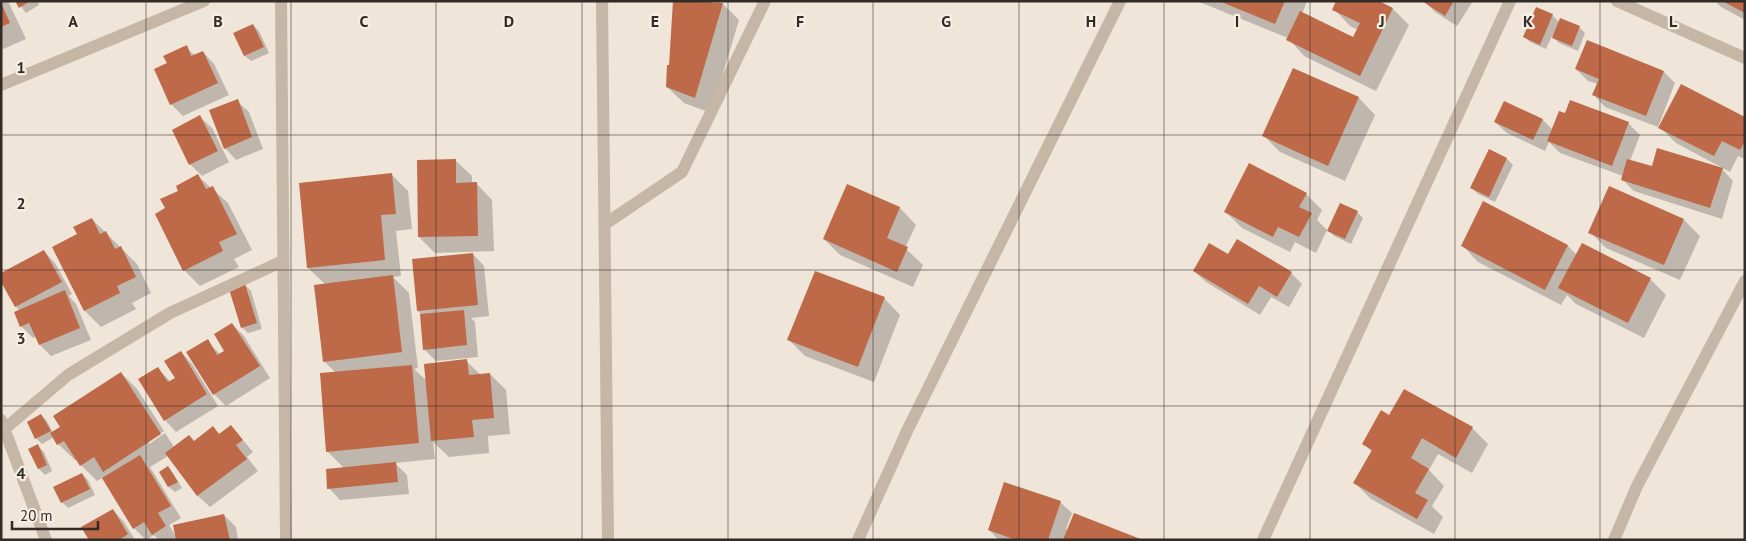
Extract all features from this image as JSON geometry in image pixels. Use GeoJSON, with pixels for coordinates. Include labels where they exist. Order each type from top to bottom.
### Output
{"type":"FeatureCollection","features":[{"type":"Feature","properties":{"kind":"street"},"geometry":{"type":"LineString","coordinates":[[1,85],[204,1]]}},
{"type":"Feature","properties":{"kind":"street"},"geometry":{"type":"LineString","coordinates":[[281,1],[286,540]]}},
{"type":"Feature","properties":{"kind":"street"},"geometry":{"type":"LineString","coordinates":[[602,1],[608,540]]}},
{"type":"Feature","properties":{"kind":"street"},"geometry":{"type":"LineString","coordinates":[[605,224],[682,172],[765,1]]}},
{"type":"Feature","properties":{"kind":"street"},"geometry":{"type":"LineString","coordinates":[[858,540],[907,431],[1120,1]]}},
{"type":"Feature","properties":{"kind":"street"},"geometry":{"type":"LineString","coordinates":[[1263,540],[1510,1]]}},
{"type":"Feature","properties":{"kind":"street"},"geometry":{"type":"LineString","coordinates":[[1617,1],[1745,58]]}},
{"type":"Feature","properties":{"kind":"street"},"geometry":{"type":"LineString","coordinates":[[46,540],[2,427],[68,375],[170,313],[284,260]]}},
{"type":"Feature","properties":{"kind":"street"},"geometry":{"type":"LineString","coordinates":[[1614,540],[1637,486],[1745,281]]}},
{"type":"Feature","properties":{"kind":"building"},"geometry":{"type":"Polygon","coordinates":[[[15,1],[30,1],[19,8],[15,1]]]}},
{"type":"Feature","properties":{"kind":"building"},"geometry":{"type":"Polygon","coordinates":[[[673,1],[723,3],[695,98],[666,87],[673,1]]]}},
{"type":"Feature","properties":{"kind":"building"},"geometry":{"type":"Polygon","coordinates":[[[1219,1],[1285,1],[1275,24],[1219,1]]]}},
{"type":"Feature","properties":{"kind":"building"},"geometry":{"type":"Polygon","coordinates":[[[1336,1],[1379,1],[1393,8],[1360,76],[1286,40],[1300,11],[1353,37],[1360,23],[1332,10],[1336,1]]]}},
{"type":"Feature","properties":{"kind":"building"},"geometry":{"type":"Polygon","coordinates":[[[1422,1],[1454,1],[1445,16],[1422,1]]]}},
{"type":"Feature","properties":{"kind":"building"},"geometry":{"type":"Polygon","coordinates":[[[1722,1],[1745,1],[1745,13],[1722,1]]]}},
{"type":"Feature","properties":{"kind":"building"},"geometry":{"type":"Polygon","coordinates":[[[1,3],[10,23],[1,27],[1,3]]]}},
{"type":"Feature","properties":{"kind":"building"},"geometry":{"type":"Polygon","coordinates":[[[1536,7],[1553,14],[1540,45],[1523,37],[1536,7]]]}},
{"type":"Feature","properties":{"kind":"building"},"geometry":{"type":"Polygon","coordinates":[[[1560,18],[1580,26],[1572,46],[1552,38],[1560,18]]]}},
{"type":"Feature","properties":{"kind":"building"},"geometry":{"type":"Polygon","coordinates":[[[253,24],[264,47],[244,56],[233,33],[253,24]]]}},
{"type":"Feature","properties":{"kind":"building"},"geometry":{"type":"Polygon","coordinates":[[[1587,40],[1664,71],[1646,116],[1592,95],[1599,79],[1575,69],[1587,40]]]}},
{"type":"Feature","properties":{"kind":"building"},"geometry":{"type":"Polygon","coordinates":[[[187,45],[191,56],[203,51],[218,83],[170,105],[154,69],[167,63],[163,56],[187,45]]]}},
{"type":"Feature","properties":{"kind":"building"},"geometry":{"type":"Polygon","coordinates":[[[1293,68],[1359,97],[1328,166],[1262,136],[1293,68]]]}},
{"type":"Feature","properties":{"kind":"building"},"geometry":{"type":"Polygon","coordinates":[[[1681,84],[1745,117],[1745,141],[1740,150],[1722,141],[1714,156],[1658,128],[1681,84]]]}},
{"type":"Feature","properties":{"kind":"building"},"geometry":{"type":"Polygon","coordinates":[[[238,99],[252,137],[224,149],[209,110],[238,99]]]}},
{"type":"Feature","properties":{"kind":"building"},"geometry":{"type":"Polygon","coordinates":[[[1570,100],[1629,122],[1612,166],[1547,141],[1559,111],[1565,113],[1570,100]]]}},
{"type":"Feature","properties":{"kind":"building"},"geometry":{"type":"Polygon","coordinates":[[[1504,101],[1543,119],[1533,140],[1494,122],[1504,101]]]}},
{"type":"Feature","properties":{"kind":"building"},"geometry":{"type":"Polygon","coordinates":[[[200,115],[218,151],[189,165],[172,130],[200,115]]]}},
{"type":"Feature","properties":{"kind":"building"},"geometry":{"type":"Polygon","coordinates":[[[1657,148],[1723,168],[1710,208],[1621,180],[1627,159],[1652,166],[1657,148]]]}},
{"type":"Feature","properties":{"kind":"building"},"geometry":{"type":"Polygon","coordinates":[[[1489,149],[1507,158],[1489,197],[1470,188],[1489,149]]]}},
{"type":"Feature","properties":{"kind":"building"},"geometry":{"type":"Polygon","coordinates":[[[456,159],[456,183],[477,182],[478,236],[418,237],[417,160],[456,159]]]}},
{"type":"Feature","properties":{"kind":"building"},"geometry":{"type":"Polygon","coordinates":[[[1249,163],[1307,193],[1299,207],[1312,213],[1299,237],[1278,227],[1273,237],[1224,212],[1249,163]]]}},
{"type":"Feature","properties":{"kind":"building"},"geometry":{"type":"Polygon","coordinates":[[[392,173],[396,214],[381,215],[385,260],[307,268],[299,183],[392,173]]]}},
{"type":"Feature","properties":{"kind":"building"},"geometry":{"type":"Polygon","coordinates":[[[198,174],[206,189],[213,186],[237,234],[219,242],[223,251],[183,271],[155,214],[165,208],[160,199],[178,191],[176,186],[198,174]]]}},
{"type":"Feature","properties":{"kind":"building"},"geometry":{"type":"Polygon","coordinates":[[[847,184],[900,207],[887,238],[908,247],[897,272],[823,239],[847,184]]]}},
{"type":"Feature","properties":{"kind":"building"},"geometry":{"type":"Polygon","coordinates":[[[1609,186],[1684,219],[1664,265],[1588,233],[1609,186]]]}},
{"type":"Feature","properties":{"kind":"building"},"geometry":{"type":"Polygon","coordinates":[[[1483,201],[1568,245],[1545,290],[1461,246],[1483,201]]]}},
{"type":"Feature","properties":{"kind":"building"},"geometry":{"type":"Polygon","coordinates":[[[1340,203],[1358,211],[1345,239],[1327,231],[1340,203]]]}},
{"type":"Feature","properties":{"kind":"building"},"geometry":{"type":"Polygon","coordinates":[[[92,218],[100,234],[106,231],[115,249],[121,246],[136,277],[117,286],[120,293],[84,311],[52,247],[77,234],[73,227],[92,218]]]}},
{"type":"Feature","properties":{"kind":"building"},"geometry":{"type":"Polygon","coordinates":[[[1237,239],[1292,272],[1277,297],[1259,286],[1248,304],[1193,271],[1209,243],[1228,254],[1237,239]]]}},
{"type":"Feature","properties":{"kind":"building"},"geometry":{"type":"Polygon","coordinates":[[[1582,243],[1651,278],[1628,323],[1558,288],[1582,243]]]}},
{"type":"Feature","properties":{"kind":"building"},"geometry":{"type":"Polygon","coordinates":[[[44,250],[62,282],[15,307],[1,282],[1,273],[44,250]]]}},
{"type":"Feature","properties":{"kind":"building"},"geometry":{"type":"Polygon","coordinates":[[[473,253],[478,305],[417,311],[412,259],[473,253]]]}},
{"type":"Feature","properties":{"kind":"building"},"geometry":{"type":"Polygon","coordinates":[[[815,271],[885,297],[858,367],[787,340],[815,271]]]}},
{"type":"Feature","properties":{"kind":"building"},"geometry":{"type":"Polygon","coordinates":[[[393,275],[402,352],[323,362],[314,285],[393,275]]]}},
{"type":"Feature","properties":{"kind":"building"},"geometry":{"type":"Polygon","coordinates":[[[245,284],[257,323],[241,328],[229,289],[245,284]]]}},
{"type":"Feature","properties":{"kind":"building"},"geometry":{"type":"Polygon","coordinates":[[[65,290],[80,328],[39,345],[29,323],[20,327],[14,312],[65,290]]]}},
{"type":"Feature","properties":{"kind":"building"},"geometry":{"type":"Polygon","coordinates":[[[464,310],[467,345],[423,350],[420,314],[464,310]]]}},
{"type":"Feature","properties":{"kind":"building"},"geometry":{"type":"Polygon","coordinates":[[[232,323],[260,366],[213,395],[186,352],[208,339],[217,355],[224,351],[214,334],[232,323]]]}},
{"type":"Feature","properties":{"kind":"building"},"geometry":{"type":"Polygon","coordinates":[[[181,351],[207,394],[164,421],[138,379],[158,367],[168,382],[175,378],[164,361],[181,351]]]}},
{"type":"Feature","properties":{"kind":"building"},"geometry":{"type":"Polygon","coordinates":[[[467,359],[469,375],[490,373],[494,418],[472,420],[474,437],[431,441],[424,364],[467,359]]]}},
{"type":"Feature","properties":{"kind":"building"},"geometry":{"type":"Polygon","coordinates":[[[412,365],[419,443],[326,452],[320,373],[412,365]]]}},
{"type":"Feature","properties":{"kind":"building"},"geometry":{"type":"Polygon","coordinates":[[[121,372],[161,434],[103,472],[94,457],[80,466],[64,441],[57,445],[50,433],[60,427],[53,416],[121,372]]]}},
{"type":"Feature","properties":{"kind":"building"},"geometry":{"type":"Polygon","coordinates":[[[1404,389],[1473,427],[1456,458],[1422,438],[1411,458],[1429,469],[1415,493],[1428,500],[1417,519],[1353,483],[1372,450],[1362,444],[1381,410],[1389,415],[1404,389]]]}},
{"type":"Feature","properties":{"kind":"building"},"geometry":{"type":"Polygon","coordinates":[[[41,414],[51,431],[35,439],[27,422],[41,414]]]}},
{"type":"Feature","properties":{"kind":"building"},"geometry":{"type":"Polygon","coordinates":[[[231,425],[243,440],[236,445],[247,459],[197,496],[165,453],[189,435],[194,441],[213,426],[219,434],[231,425]]]}},
{"type":"Feature","properties":{"kind":"building"},"geometry":{"type":"Polygon","coordinates":[[[38,444],[47,465],[38,469],[28,449],[38,444]]]}},
{"type":"Feature","properties":{"kind":"building"},"geometry":{"type":"Polygon","coordinates":[[[140,455],[171,506],[158,513],[166,526],[152,535],[144,522],[133,529],[102,478],[140,455]]]}},
{"type":"Feature","properties":{"kind":"building"},"geometry":{"type":"Polygon","coordinates":[[[396,462],[398,482],[327,489],[326,469],[396,462]]]}},
{"type":"Feature","properties":{"kind":"building"},"geometry":{"type":"Polygon","coordinates":[[[168,466],[178,482],[168,487],[159,472],[168,466]]]}},
{"type":"Feature","properties":{"kind":"building"},"geometry":{"type":"Polygon","coordinates":[[[82,473],[90,489],[61,503],[53,487],[82,473]]]}},
{"type":"Feature","properties":{"kind":"building"},"geometry":{"type":"Polygon","coordinates":[[[1004,482],[1061,501],[1048,540],[1016,540],[988,530],[1004,482]]]}},
{"type":"Feature","properties":{"kind":"building"},"geometry":{"type":"Polygon","coordinates":[[[113,509],[128,534],[119,540],[89,540],[81,527],[113,509]]]}},
{"type":"Feature","properties":{"kind":"building"},"geometry":{"type":"Polygon","coordinates":[[[1074,513],[1143,540],[1063,540],[1074,513]]]}},
{"type":"Feature","properties":{"kind":"building"},"geometry":{"type":"Polygon","coordinates":[[[224,514],[230,540],[176,540],[173,525],[224,514]]]}}]}
